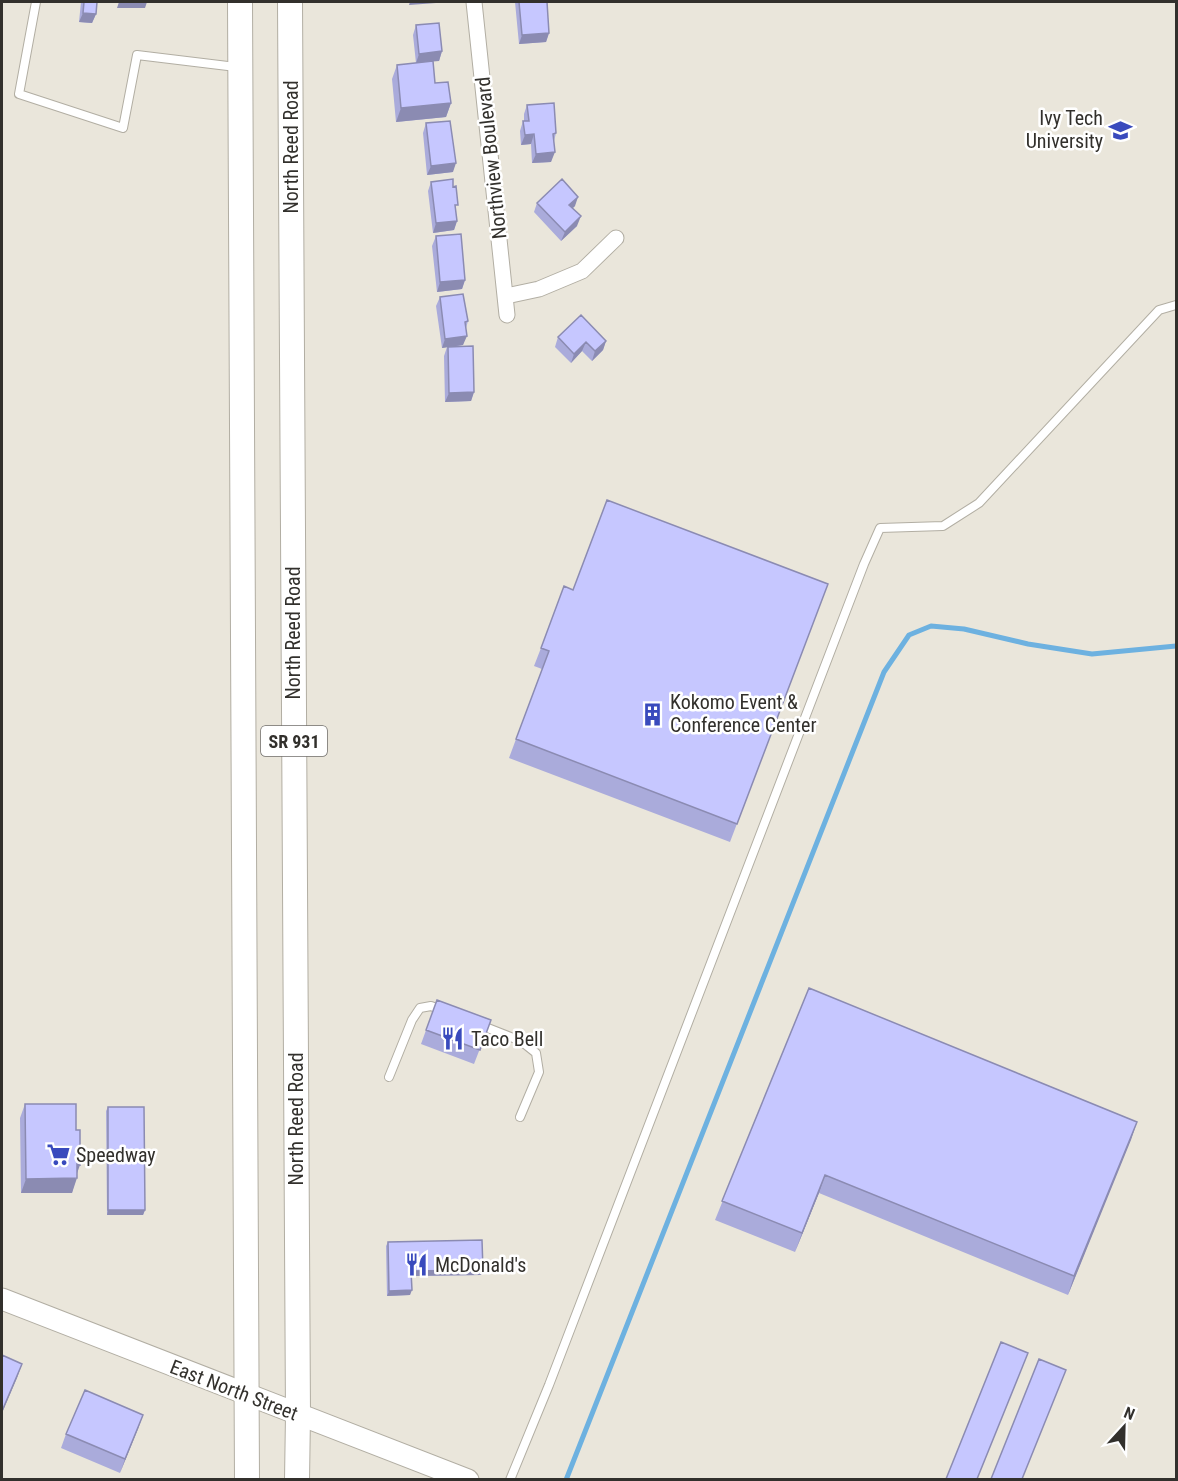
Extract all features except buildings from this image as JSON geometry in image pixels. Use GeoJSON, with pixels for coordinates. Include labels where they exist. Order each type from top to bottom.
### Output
{"type":"FeatureCollection","features":[{"type":"Feature","properties":{"kind":"main road","name":"SR 931"},"geometry":{"type":"LineString","coordinates":[[240,2],[247,1479]]}},
{"type":"Feature","properties":{"kind":"main road","name":"North Reed Road"},"geometry":{"type":"LineString","coordinates":[[290,2],[297,1479]]}},
{"type":"Feature","properties":{"kind":"street","name":"Northview Boulevard"},"geometry":{"type":"LineString","coordinates":[[474,2],[507,315]]}},
{"type":"Feature","properties":{"kind":"street"},"geometry":{"type":"LineString","coordinates":[[506,296],[539,289],[582,271],[616,238]]}},
{"type":"Feature","properties":{"kind":"street","name":"East North Street"},"geometry":{"type":"LineString","coordinates":[[2,1299],[468,1479]]}},
{"type":"Feature","properties":{"kind":"lane"},"geometry":{"type":"LineString","coordinates":[[36,2],[19,94],[123,128],[137,55],[241,67]]}},
{"type":"Feature","properties":{"kind":"lane"},"geometry":{"type":"LineString","coordinates":[[510,1479],[549,1385],[864,564],[880,528],[943,526],[980,503],[1160,310],[1176,305]]}},
{"type":"Feature","properties":{"kind":"lane"},"geometry":{"type":"LineString","coordinates":[[389,1077],[412,1020],[420,1008],[431,1006],[452,1014]]}},
{"type":"Feature","properties":{"kind":"lane"},"geometry":{"type":"LineString","coordinates":[[471,1021],[521,1041],[536,1053],[538,1071],[520,1116]]}},
{"type":"Feature","properties":{"kind":"waterway"},"geometry":{"type":"LineString","coordinates":[[566,1480],[884,672],[909,635],[931,626],[964,629],[1028,644],[1092,654],[1176,646]]}},
{"type":"Feature","properties":{"kind":"place","name":"Ivy Tech University"},"geometry":{"type":"Point","coordinates":[1121,130]}},
{"type":"Feature","properties":{"kind":"place","name":"Kokomo Event & Conference Center"},"geometry":{"type":"Point","coordinates":[652,714]}},
{"type":"Feature","properties":{"kind":"place","name":"Taco Bell"},"geometry":{"type":"Point","coordinates":[453,1039]}},
{"type":"Feature","properties":{"kind":"place","name":"Speedway"},"geometry":{"type":"Point","coordinates":[58,1155]}},
{"type":"Feature","properties":{"kind":"place","name":"McDonald's"},"geometry":{"type":"Point","coordinates":[417,1265]}}]}
